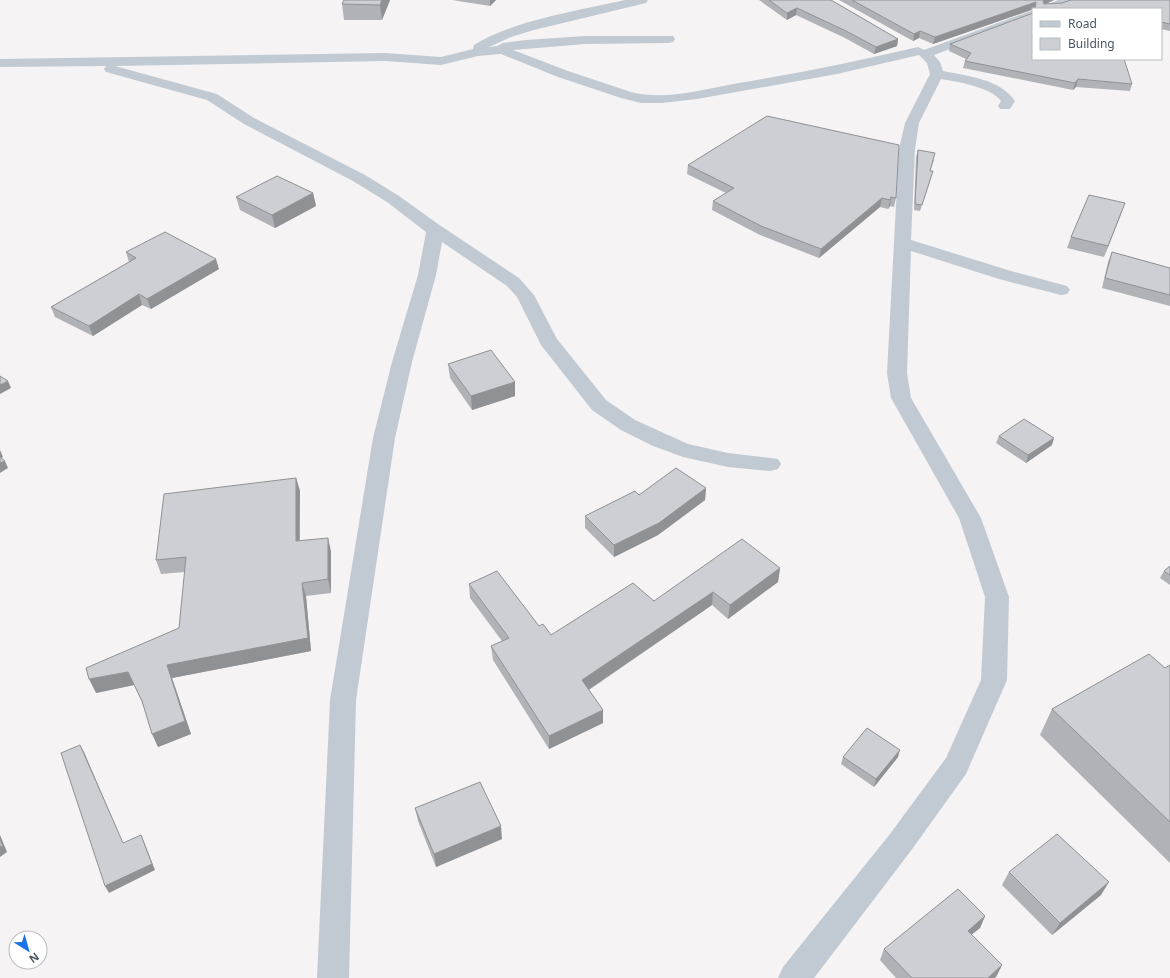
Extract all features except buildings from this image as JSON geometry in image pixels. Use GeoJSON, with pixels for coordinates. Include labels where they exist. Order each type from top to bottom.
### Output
{"type":"FeatureCollection","features":[{"type":"Feature","properties":{"kind":"street"},"geometry":{"type":"LineString","coordinates":[[478,52],[483,44],[496,38],[594,10],[642,0]]}},
{"type":"Feature","properties":{"kind":"street"},"geometry":{"type":"LineString","coordinates":[[1050,8],[1069,0]]}},
{"type":"Feature","properties":{"kind":"street"},"geometry":{"type":"LineString","coordinates":[[496,50],[510,52],[563,74],[641,99],[662,99],[697,95],[922,53],[1032,14]]}},
{"type":"Feature","properties":{"kind":"street"},"geometry":{"type":"LineString","coordinates":[[0,63],[385,57],[441,61],[478,52],[496,50],[508,46],[544,42],[668,39]]}},
{"type":"Feature","properties":{"kind":"street"},"geometry":{"type":"LineString","coordinates":[[794,978],[900,843],[956,766],[994,680],[997,597],[970,518],[901,398],[897,373],[907,149],[912,123],[937,74],[933,62],[922,53],[899,40]]}},
{"type":"Feature","properties":{"kind":"street"},"geometry":{"type":"LineString","coordinates":[[86,62],[212,97],[249,121],[359,178],[386,194],[435,231],[513,282],[525,295],[548,341],[599,405],[607,412],[628,425],[660,441],[684,450],[728,460],[770,464]]}},
{"type":"Feature","properties":{"kind":"street"},"geometry":{"type":"LineString","coordinates":[[937,74],[970,81],[996,90],[1007,97],[1008,101],[1005,106]]}},
{"type":"Feature","properties":{"kind":"street"},"geometry":{"type":"LineString","coordinates":[[333,978],[343,700],[384,438],[402,362],[427,274],[435,231]]}},
{"type":"Feature","properties":{"kind":"street"},"geometry":{"type":"LineString","coordinates":[[903,243],[1005,275],[1061,290]]}}]}
